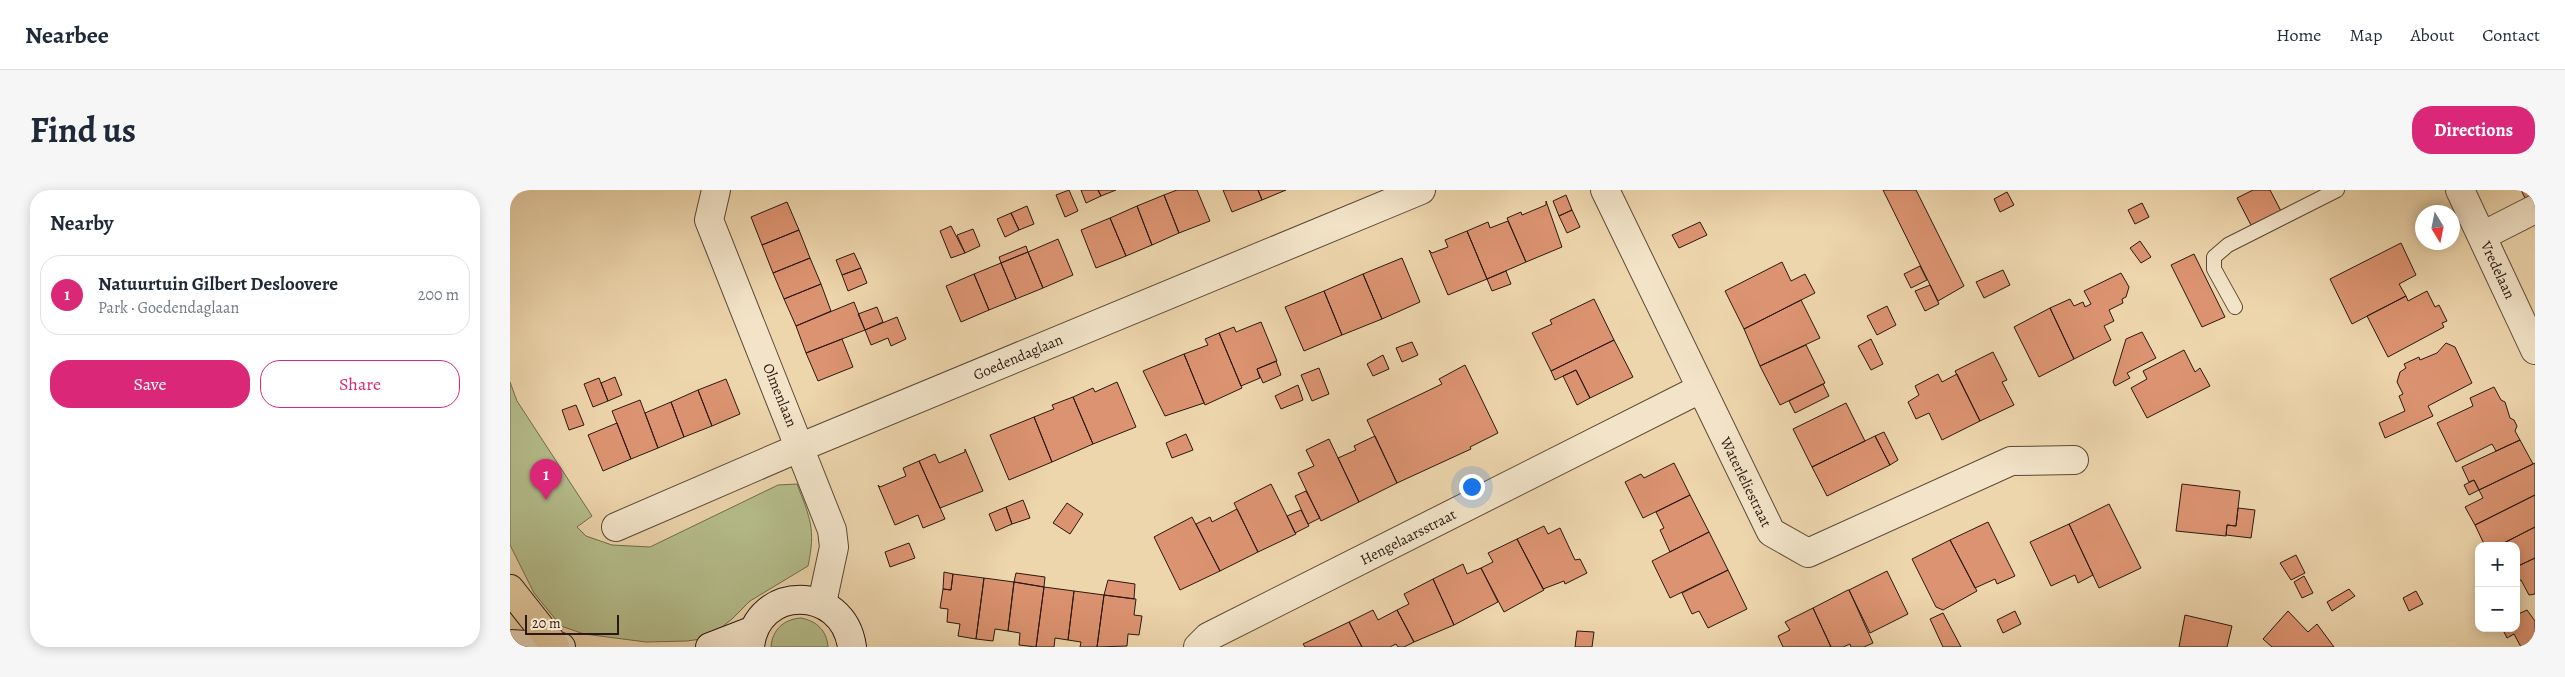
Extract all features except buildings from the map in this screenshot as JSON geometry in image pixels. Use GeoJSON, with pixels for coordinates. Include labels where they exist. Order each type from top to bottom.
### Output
{"type":"FeatureCollection","features":[{"type":"Feature","properties":{"kind":"highway"},"geometry":{"type":"LineString","coordinates":[[510,589],[555,646]]}},
{"type":"Feature","properties":{"kind":"street","name":"Olmenlaan"},"geometry":{"type":"LineString","coordinates":[[716,190],[709,220],[801,447],[832,530],[834,547],[822,603]]}},
{"type":"Feature","properties":{"kind":"street","name":"Goedendaglaan"},"geometry":{"type":"LineString","coordinates":[[616,527],[801,447],[1421,190]]}},
{"type":"Feature","properties":{"kind":"street","name":"Waterleliestraat"},"geometry":{"type":"LineString","coordinates":[[1605,190],[1771,532],[1808,553],[2011,461],[2074,460]]}},
{"type":"Feature","properties":{"kind":"street","name":"Vredelaan"},"geometry":{"type":"LineString","coordinates":[[2460,190],[2535,350]]}},
{"type":"Feature","properties":{"kind":"street"},"geometry":{"type":"LineString","coordinates":[[2482,236],[2535,209]]}},
{"type":"Feature","properties":{"kind":"street","name":"Hengelaarsstraat"},"geometry":{"type":"LineString","coordinates":[[1198,647],[1208,637],[1700,389]]}},
{"type":"Feature","properties":{"kind":"street"},"geometry":{"type":"LineString","coordinates":[[710,647],[752,639],[762,617],[775,606],[790,600],[806,599],[822,603],[834,611],[844,622],[854,643]]}},
{"type":"Feature","properties":{"kind":"street"},"geometry":{"type":"LineString","coordinates":[[510,644],[561,647]]}},
{"type":"Feature","properties":{"kind":"lane"},"geometry":{"type":"LineString","coordinates":[[2235,307],[2214,270],[2214,257],[2228,245],[2337,190]]}},
{"type":"Feature","properties":{"kind":"green space"},"geometry":{"type":"Polygon","coordinates":[[[510,382],[517,401],[592,516],[577,527],[586,536],[612,545],[650,547],[778,485],[797,484],[810,524],[811,542],[808,566],[750,601],[732,619],[708,638],[687,641],[646,642],[584,634],[561,626],[534,593],[510,545],[510,382]]]}},
{"type":"Feature","properties":{"kind":"green space"},"geometry":{"type":"Polygon","coordinates":[[[801,618],[807,619],[820,628],[826,636],[828,647],[771,647],[774,635],[780,626],[801,618]]]}},
{"type":"Feature","properties":{"kind":"place","name":"Natuurtuin Gilbert Desloovere"},"geometry":{"type":"Point","coordinates":[546,500]}}]}
